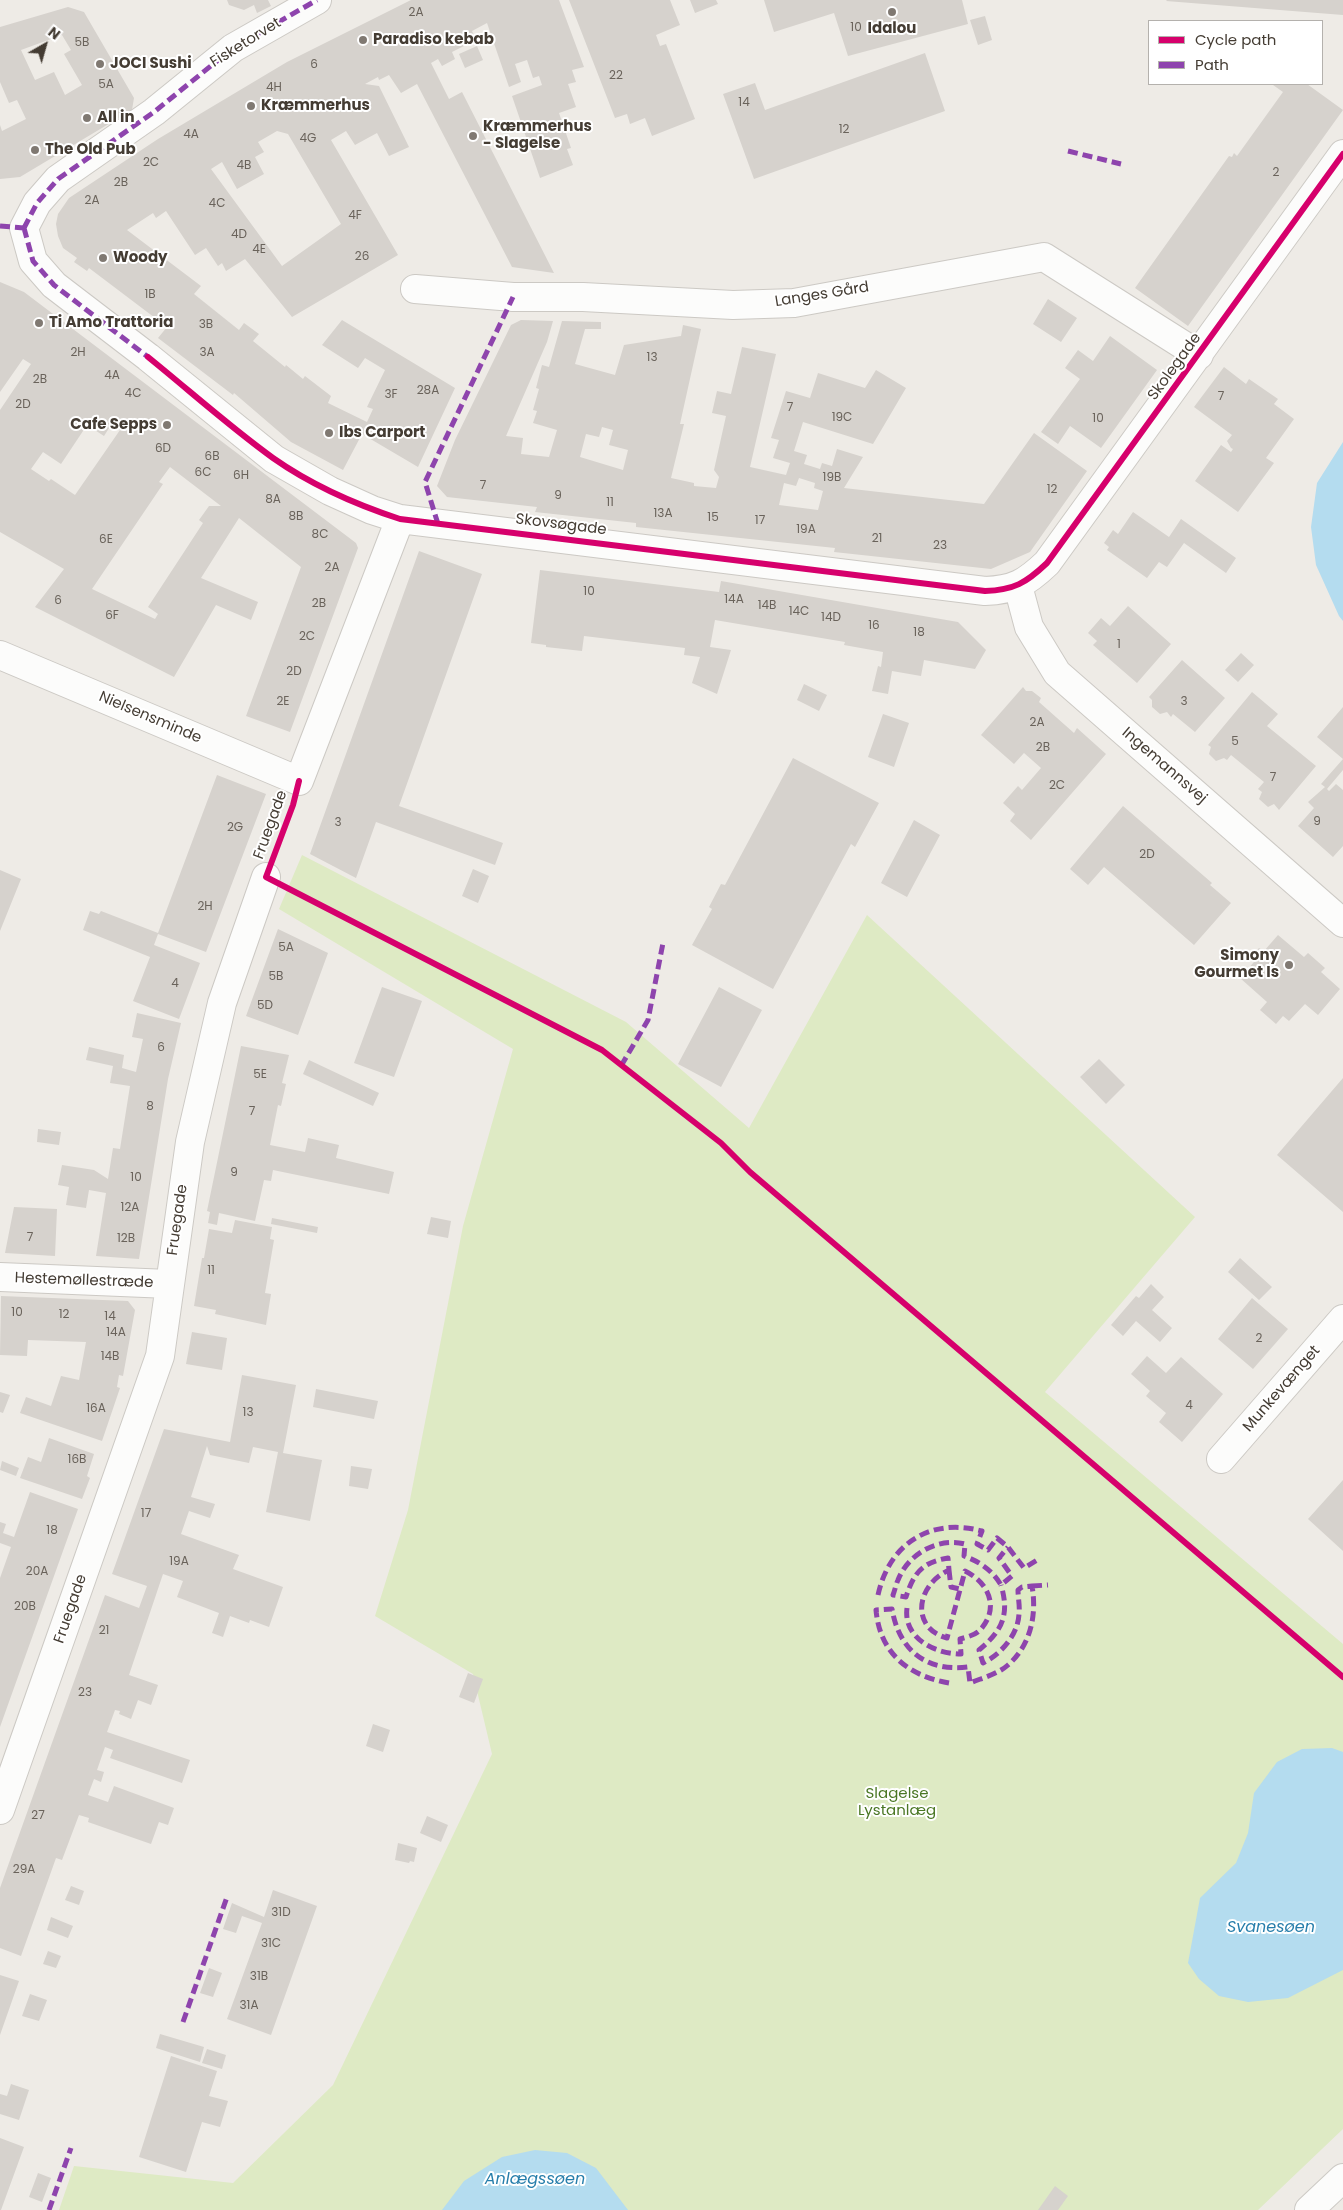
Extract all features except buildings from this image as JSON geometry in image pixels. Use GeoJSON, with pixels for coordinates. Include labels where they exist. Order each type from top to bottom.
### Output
{"type":"FeatureCollection","features":[{"type":"Feature","properties":{"kind":"street","name":"Fisketorvet"},"geometry":{"type":"LineString","coordinates":[[12,227],[58,179],[154,112],[233,48],[317,0]]}},
{"type":"Feature","properties":{"kind":"street","name":"Skolegade"},"geometry":{"type":"LineString","coordinates":[[1018,586],[1034,576],[1047,564],[1343,154]]}},
{"type":"Feature","properties":{"kind":"street","name":"Skovsøgade"},"geometry":{"type":"LineString","coordinates":[[12,227],[33,261],[54,285],[274,458],[330,491],[372,510],[400,519],[985,592],[1001,591],[1018,586]]}},
{"type":"Feature","properties":{"kind":"street","name":"Langes Gård"},"geometry":{"type":"LineString","coordinates":[[415,289],[513,297],[584,297],[733,305],[794,302],[1044,257],[1199,356]]}},
{"type":"Feature","properties":{"kind":"street","name":"Fruegade"},"geometry":{"type":"LineString","coordinates":[[299,781],[400,519]]}},
{"type":"Feature","properties":{"kind":"street","name":"Ingemannsvej"},"geometry":{"type":"LineString","coordinates":[[1018,586],[1029,627],[1057,674],[1343,923]]}},
{"type":"Feature","properties":{"kind":"street","name":"Nielsensminde"},"geometry":{"type":"LineString","coordinates":[[0,655],[299,781]]}},
{"type":"Feature","properties":{"kind":"street","name":"Fruegade"},"geometry":{"type":"LineString","coordinates":[[0,1810],[160,1356],[190,1142],[222,1003],[266,877]]}},
{"type":"Feature","properties":{"kind":"street","name":"Hestemøllestræde"},"geometry":{"type":"LineString","coordinates":[[0,1277],[169,1284]]}},
{"type":"Feature","properties":{"kind":"street","name":"Munkevænget"},"geometry":{"type":"LineString","coordinates":[[1221,1459],[1343,1320]]}},
{"type":"Feature","properties":{"kind":"street"},"geometry":{"type":"LineString","coordinates":[[1309,2210],[1343,2178]]}},
{"type":"Feature","properties":{"kind":"green space","name":"Slagelse Lystanlæg"},"geometry":{"type":"Polygon","coordinates":[[[302,855],[626,1022],[749,1128],[867,915],[1195,1217],[1045,1392],[1343,1644],[1343,2129],[1258,2210],[59,2210],[74,2166],[233,2183],[333,2085],[492,1754],[473,1674],[375,1616],[408,1510],[463,1226],[513,1049],[279,909],[302,855]]]}},
{"type":"Feature","properties":{"kind":"water"},"geometry":{"type":"Polygon","coordinates":[[[1343,442],[1343,621],[1316,565],[1311,527],[1317,483],[1343,442]]]}},
{"type":"Feature","properties":{"kind":"water","name":"Svanesøen"},"geometry":{"type":"Polygon","coordinates":[[[1332,1748],[1343,1752],[1343,1970],[1288,1998],[1248,2002],[1219,1996],[1199,1979],[1188,1963],[1200,1898],[1236,1863],[1248,1833],[1254,1793],[1277,1762],[1302,1749],[1332,1748]]]}},
{"type":"Feature","properties":{"kind":"water","name":"Anlægssøen"},"geometry":{"type":"Polygon","coordinates":[[[535,2150],[567,2153],[596,2168],[628,2210],[442,2210],[464,2181],[502,2157],[535,2150]]]}},
{"type":"Feature","properties":{"kind":"marked path"},"geometry":{"type":"LineString","coordinates":[[24,228],[37,203],[58,179],[154,112],[233,48],[317,0]]}},
{"type":"Feature","properties":{"kind":"marked path"},"geometry":{"type":"LineString","coordinates":[[1068,151],[1121,164]]}},
{"type":"Feature","properties":{"kind":"marked path"},"geometry":{"type":"LineString","coordinates":[[0,226],[24,228]]}},
{"type":"Feature","properties":{"kind":"marked path"},"geometry":{"type":"LineString","coordinates":[[24,228],[33,261],[54,285],[148,357]]}},
{"type":"Feature","properties":{"kind":"marked path"},"geometry":{"type":"LineString","coordinates":[[438,524],[425,482],[513,297]]}},
{"type":"Feature","properties":{"kind":"marked path"},"geometry":{"type":"LineString","coordinates":[[621,1066],[648,1020],[663,943]]}},
{"type":"Feature","properties":{"kind":"marked path"},"geometry":{"type":"LineString","coordinates":[[878,1595],[883,1577],[902,1549],[915,1539],[929,1532],[945,1528],[982,1531],[977,1544],[988,1550],[997,1538],[1008,1547],[1024,1568],[1039,1559]]}},
{"type":"Feature","properties":{"kind":"marked path"},"geometry":{"type":"LineString","coordinates":[[907,1608],[907,1619],[915,1636],[931,1647],[941,1651],[961,1654],[960,1639],[971,1636],[979,1631],[987,1621],[990,1612],[989,1596],[980,1582],[965,1571],[947,1638],[935,1633],[927,1625],[923,1616],[922,1606],[924,1595],[930,1586],[938,1577],[949,1570],[948,1558],[932,1562],[921,1570],[912,1581],[906,1597],[893,1595],[897,1582],[909,1562],[916,1555],[935,1545],[955,1542],[965,1544],[964,1556],[985,1567],[1001,1585],[1012,1576],[999,1558],[1008,1547]]}},
{"type":"Feature","properties":{"kind":"marked path"},"geometry":{"type":"LineString","coordinates":[[949,1570],[951,1587],[960,1589]]}},
{"type":"Feature","properties":{"kind":"marked path"},"geometry":{"type":"LineString","coordinates":[[949,1683],[921,1675],[899,1660],[890,1651],[883,1639],[876,1610],[892,1609],[901,1636],[908,1647],[927,1662],[953,1668],[968,1667],[970,1683],[995,1673],[1008,1665],[1016,1657],[1027,1639],[1033,1618],[1032,1586],[1022,1587],[1018,1590],[1018,1622],[1012,1636],[996,1655],[983,1663],[979,1650],[998,1629],[1004,1614],[1005,1605],[1001,1585]]}},
{"type":"Feature","properties":{"kind":"marked path"},"geometry":{"type":"LineString","coordinates":[[1032,1586],[1048,1585]]}},
{"type":"Feature","properties":{"kind":"marked path"},"geometry":{"type":"LineString","coordinates":[[183,2022],[227,1897]]}},
{"type":"Feature","properties":{"kind":"marked path"},"geometry":{"type":"LineString","coordinates":[[49,2210],[71,2148]]}},
{"type":"Feature","properties":{"kind":"cycle path"},"geometry":{"type":"LineString","coordinates":[[148,357],[241,434],[287,468],[334,493],[400,519],[985,591],[1004,589],[1019,584],[1033,576],[1047,563],[1343,154]]}},
{"type":"Feature","properties":{"kind":"cycle path"},"geometry":{"type":"LineString","coordinates":[[299,781],[293,805],[266,877],[602,1050],[721,1143],[750,1172],[1343,1677]]}},
{"type":"Feature","properties":{"kind":"place","name":"Idalou"},"geometry":{"type":"Point","coordinates":[892,12]}},
{"type":"Feature","properties":{"kind":"place","name":"Paradiso kebab"},"geometry":{"type":"Point","coordinates":[363,40]}},
{"type":"Feature","properties":{"kind":"place","name":"JOCI Sushi"},"geometry":{"type":"Point","coordinates":[100,64]}},
{"type":"Feature","properties":{"kind":"place","name":"Kræmmerhus"},"geometry":{"type":"Point","coordinates":[251,106]}},
{"type":"Feature","properties":{"kind":"place","name":"All in"},"geometry":{"type":"Point","coordinates":[87,118]}},
{"type":"Feature","properties":{"kind":"place","name":"Kræmmerhus - Slagelse"},"geometry":{"type":"Point","coordinates":[473,136]}},
{"type":"Feature","properties":{"kind":"place","name":"The Old Pub"},"geometry":{"type":"Point","coordinates":[35,150]}},
{"type":"Feature","properties":{"kind":"place","name":"Woody"},"geometry":{"type":"Point","coordinates":[103,258]}},
{"type":"Feature","properties":{"kind":"place","name":"Ti Amo Trattoria"},"geometry":{"type":"Point","coordinates":[39,323]}},
{"type":"Feature","properties":{"kind":"place","name":"Cafe Sepps"},"geometry":{"type":"Point","coordinates":[167,425]}},
{"type":"Feature","properties":{"kind":"place","name":"Ibs Carport"},"geometry":{"type":"Point","coordinates":[329,433]}},
{"type":"Feature","properties":{"kind":"place","name":"Simony Gourmet Is"},"geometry":{"type":"Point","coordinates":[1289,965]}}]}
